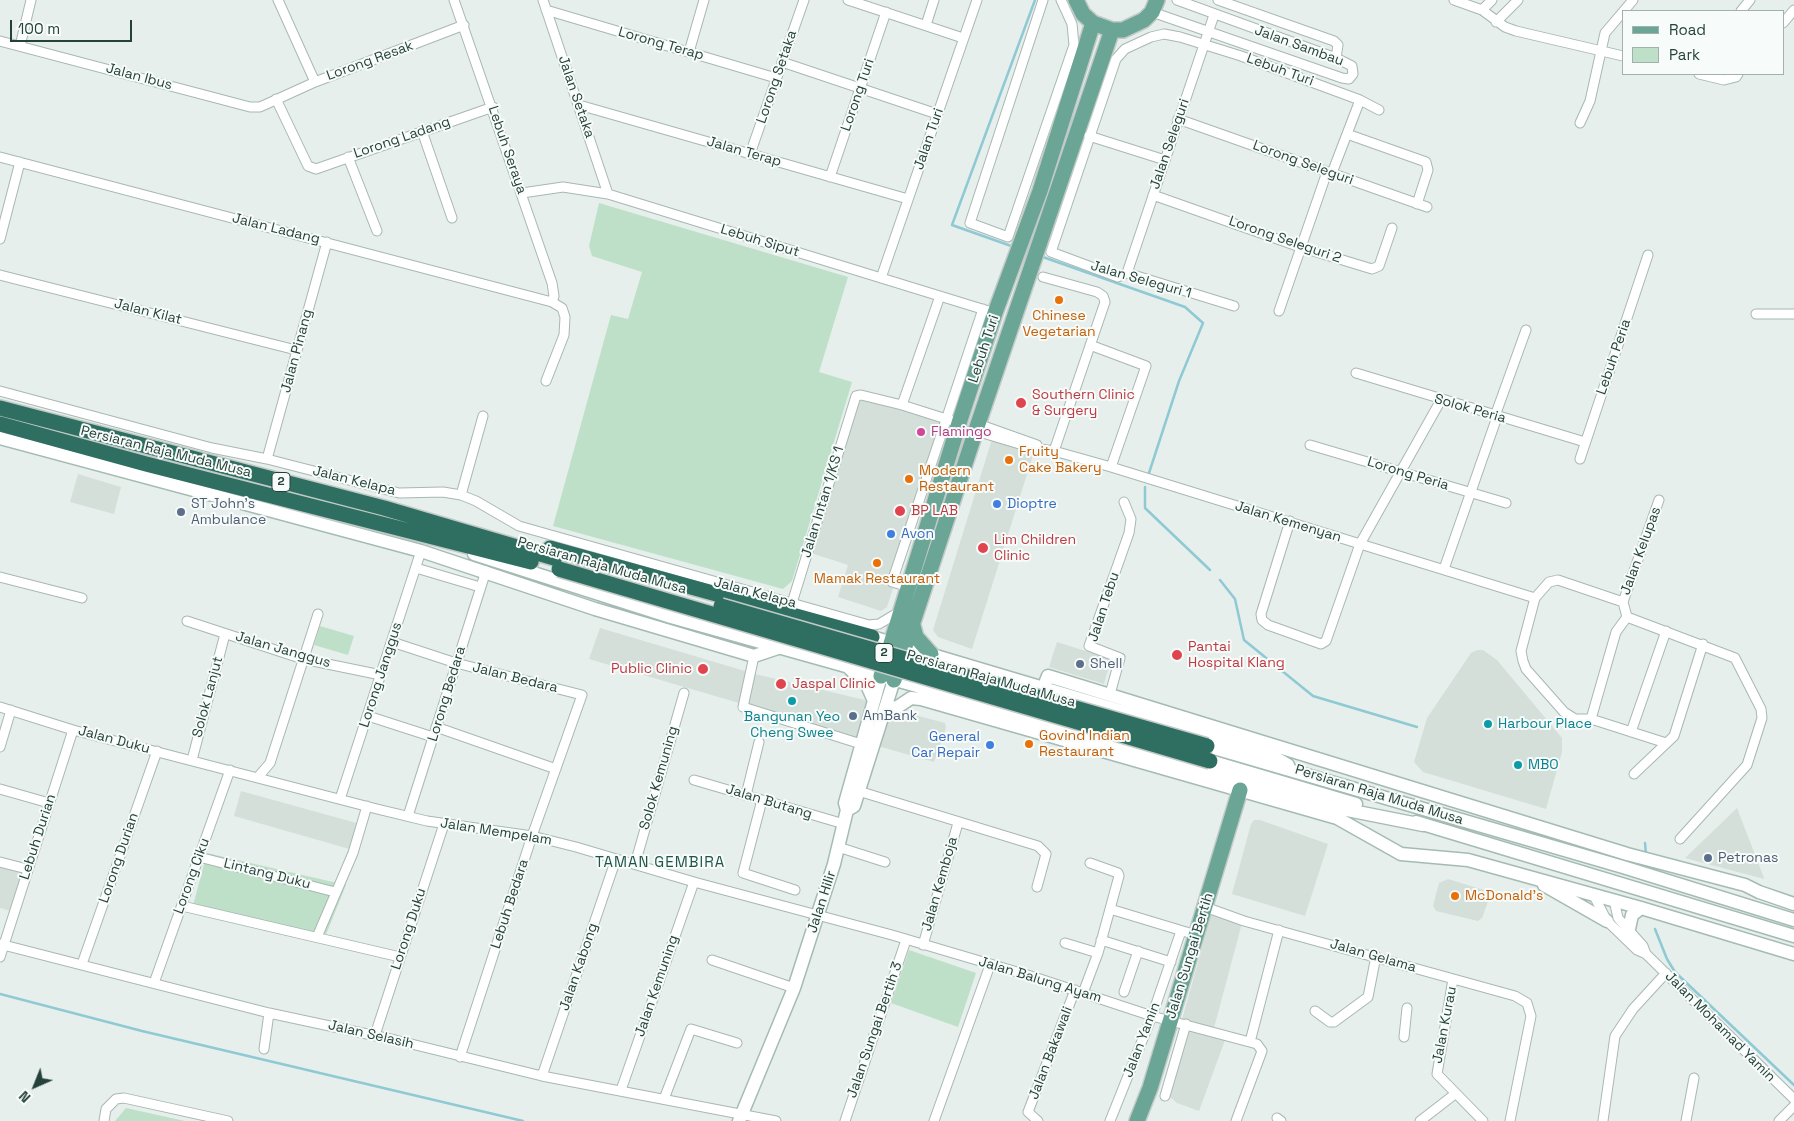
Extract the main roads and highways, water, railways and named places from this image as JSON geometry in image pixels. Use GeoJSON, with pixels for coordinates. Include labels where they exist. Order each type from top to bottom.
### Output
{"type":"FeatureCollection","features":[{"type":"Feature","properties":{"kind":"highway","name":"Persiaran Raja Muda Musa"},"geometry":{"type":"LineString","coordinates":[[0,408],[384,508],[560,565],[1208,754]]}},
{"type":"Feature","properties":{"kind":"highway","name":"Persiaran Raja Muda Musa"},"geometry":{"type":"LineString","coordinates":[[0,424],[141,470],[398,526],[560,565]]}},
{"type":"Feature","properties":{"kind":"highway"},"geometry":{"type":"LineString","coordinates":[[384,508],[417,511],[738,594],[831,620],[872,637]]}},
{"type":"Feature","properties":{"kind":"main road"},"geometry":{"type":"LineString","coordinates":[[1076,0],[1083,14],[1093,23],[1112,30],[1134,26],[1154,6]]}},
{"type":"Feature","properties":{"kind":"main road","name":"Lebuh Turi"},"geometry":{"type":"LineString","coordinates":[[887,678],[898,644],[909,587],[952,420],[971,386],[989,311],[1023,244],[1093,23]]}},
{"type":"Feature","properties":{"kind":"main road","name":"Lebuh Turi"},"geometry":{"type":"LineString","coordinates":[[904,618],[977,428],[1041,253],[1056,196],[1112,30]]}},
{"type":"Feature","properties":{"kind":"main road"},"geometry":{"type":"LineString","coordinates":[[971,386],[968,410],[970,420],[977,428]]}},
{"type":"Feature","properties":{"kind":"main road"},"geometry":{"type":"LineString","coordinates":[[872,637],[883,635],[904,618],[916,637],[931,654]]}},
{"type":"Feature","properties":{"kind":"main road","name":"Jalan Sungai Bertih"},"geometry":{"type":"LineString","coordinates":[[1137,1121],[1150,1088],[1240,790]]}},
{"type":"Feature","properties":{"kind":"waterway"},"geometry":{"type":"LineString","coordinates":[[1014,247],[952,225],[1035,0]]}},
{"type":"Feature","properties":{"kind":"waterway"},"geometry":{"type":"LineString","coordinates":[[1040,256],[1185,307],[1203,323],[1179,381],[1149,473]]}},
{"type":"Feature","properties":{"kind":"waterway"},"geometry":{"type":"LineString","coordinates":[[1145,487],[1145,508],[1210,570]]}},
{"type":"Feature","properties":{"kind":"waterway"},"geometry":{"type":"LineString","coordinates":[[1220,580],[1235,599],[1244,640],[1313,696],[1417,727]]}},
{"type":"Feature","properties":{"kind":"waterway"},"geometry":{"type":"LineString","coordinates":[[1645,843],[1646,854]]}},
{"type":"Feature","properties":{"kind":"waterway"},"geometry":{"type":"LineString","coordinates":[[1655,929],[1667,959],[1675,972],[1794,1085]]}},
{"type":"Feature","properties":{"kind":"waterway"},"geometry":{"type":"LineString","coordinates":[[0,994],[142,1031],[523,1121]]}},
{"type":"Feature","properties":{"kind":"place","name":"Chinese Vegetarian"},"geometry":{"type":"Point","coordinates":[1059,300]}},
{"type":"Feature","properties":{"kind":"place","name":"Southern Clinic & Surgery"},"geometry":{"type":"Point","coordinates":[1021,403]}},
{"type":"Feature","properties":{"kind":"place","name":"Flamingo"},"geometry":{"type":"Point","coordinates":[921,432]}},
{"type":"Feature","properties":{"kind":"place","name":"Fruity Cake Bakery"},"geometry":{"type":"Point","coordinates":[1009,460]}},
{"type":"Feature","properties":{"kind":"place","name":"Modern Restaurant"},"geometry":{"type":"Point","coordinates":[909,479]}},
{"type":"Feature","properties":{"kind":"place","name":"Dioptre"},"geometry":{"type":"Point","coordinates":[997,504]}},
{"type":"Feature","properties":{"kind":"place","name":"BP LAB"},"geometry":{"type":"Point","coordinates":[900,511]}},
{"type":"Feature","properties":{"kind":"place","name":"ST John's Ambulance"},"geometry":{"type":"Point","coordinates":[181,512]}},
{"type":"Feature","properties":{"kind":"place","name":"Avon"},"geometry":{"type":"Point","coordinates":[891,534]}},
{"type":"Feature","properties":{"kind":"place","name":"Lim Children Clinic"},"geometry":{"type":"Point","coordinates":[983,548]}},
{"type":"Feature","properties":{"kind":"place","name":"Mamak Restaurant"},"geometry":{"type":"Point","coordinates":[877,563]}},
{"type":"Feature","properties":{"kind":"place","name":"Pantai Hospital Klang"},"geometry":{"type":"Point","coordinates":[1177,655]}},
{"type":"Feature","properties":{"kind":"place","name":"Shell"},"geometry":{"type":"Point","coordinates":[1080,664]}},
{"type":"Feature","properties":{"kind":"place","name":"Public Clinic"},"geometry":{"type":"Point","coordinates":[703,669]}},
{"type":"Feature","properties":{"kind":"place","name":"Jaspal Clinic"},"geometry":{"type":"Point","coordinates":[781,684]}},
{"type":"Feature","properties":{"kind":"place","name":"Bangunan Yeo Cheng Swee"},"geometry":{"type":"Point","coordinates":[792,701]}},
{"type":"Feature","properties":{"kind":"place","name":"AmBank"},"geometry":{"type":"Point","coordinates":[853,716]}},
{"type":"Feature","properties":{"kind":"place","name":"Harbour Place"},"geometry":{"type":"Point","coordinates":[1488,724]}},
{"type":"Feature","properties":{"kind":"place","name":"Govind Indian Restaurant"},"geometry":{"type":"Point","coordinates":[1029,744]}},
{"type":"Feature","properties":{"kind":"place","name":"General Car Repair"},"geometry":{"type":"Point","coordinates":[990,745]}},
{"type":"Feature","properties":{"kind":"place","name":"MBO"},"geometry":{"type":"Point","coordinates":[1518,765]}},
{"type":"Feature","properties":{"kind":"place","name":"Petronas"},"geometry":{"type":"Point","coordinates":[1708,858]}},
{"type":"Feature","properties":{"kind":"place","name":"McDonald's"},"geometry":{"type":"Point","coordinates":[1455,896]}},
{"type":"Feature","properties":{"kind":"district","name":"TAMAN GEMBIRA"},"geometry":{"type":"Point","coordinates":[660,863]}}]}
